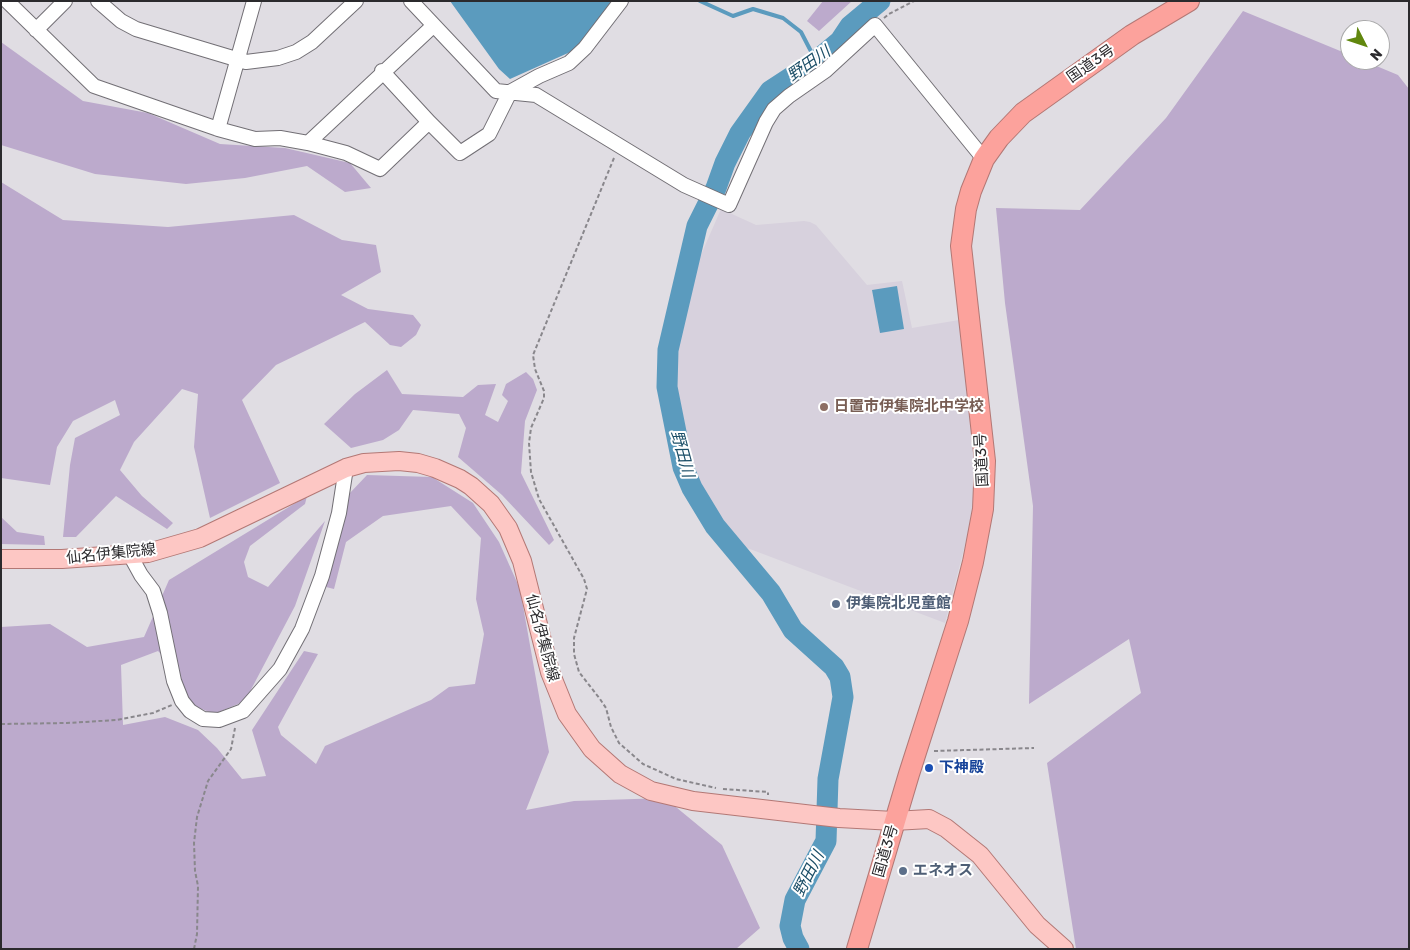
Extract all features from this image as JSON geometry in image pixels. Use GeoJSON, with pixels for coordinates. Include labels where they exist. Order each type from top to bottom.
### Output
{"type":"FeatureCollection","features":[{"type":"Feature","properties":{"kind":"highway","name":"国道3号"},"geometry":{"type":"LineString","coordinates":[[857,949],[894,821],[966,592],[979,536],[983,509],[985,461],[961,246],[970,191],[984,159],[999,138],[1023,113],[1132,35],[1189,1]]}},
{"type":"Feature","properties":{"kind":"main road","name":"仙名伊集院線"},"geometry":{"type":"LineString","coordinates":[[1,559],[62,559],[130,555],[173,547],[200,538],[346,468],[364,463],[381,461],[418,463],[448,473],[471,486],[491,504],[508,528],[522,561],[550,672],[567,714],[592,749],[620,774],[651,790],[693,801],[839,818],[894,821],[929,820],[946,828],[980,855],[1037,925],[1064,949]]}},
{"type":"Feature","properties":{"kind":"street"},"geometry":{"type":"LineString","coordinates":[[7,1],[94,86],[218,129],[255,139],[280,138],[308,142],[346,153],[380,169],[429,122]]}},
{"type":"Feature","properties":{"kind":"street"},"geometry":{"type":"LineString","coordinates":[[36,30],[65,1]]}},
{"type":"Feature","properties":{"kind":"street"},"geometry":{"type":"LineString","coordinates":[[98,1],[122,21],[136,29],[238,60],[257,62],[296,52],[312,42],[356,1]]}},
{"type":"Feature","properties":{"kind":"street"},"geometry":{"type":"LineString","coordinates":[[218,129],[254,1]]}},
{"type":"Feature","properties":{"kind":"street"},"geometry":{"type":"LineString","coordinates":[[411,1],[496,91],[536,95],[684,185],[729,205],[766,122],[774,109],[825,71],[875,26],[984,159]]}},
{"type":"Feature","properties":{"kind":"street"},"geometry":{"type":"LineString","coordinates":[[382,71],[460,154],[489,134],[510,92],[539,76],[569,63],[585,48],[621,1]]}},
{"type":"Feature","properties":{"kind":"street"},"geometry":{"type":"LineString","coordinates":[[308,142],[382,71],[433,26]]}},
{"type":"Feature","properties":{"kind":"street"},"geometry":{"type":"LineString","coordinates":[[130,555],[153,591],[160,613],[174,681],[182,702],[190,711],[203,718],[219,720],[243,711],[280,669],[302,629],[322,576],[339,513],[346,468]]}},
{"type":"Feature","properties":{"kind":"path"},"geometry":{"type":"LineString","coordinates":[[875,26],[889,14],[914,1]]}},
{"type":"Feature","properties":{"kind":"path"},"geometry":{"type":"LineString","coordinates":[[620,146],[533,355],[535,369],[544,391],[544,398],[531,428],[529,443],[531,472],[539,498],[584,578],[587,588],[574,638],[574,654],[578,672],[606,708],[619,744],[642,764],[676,779],[718,788],[768,792],[767,810]]}},
{"type":"Feature","properties":{"kind":"path"},"geometry":{"type":"LineString","coordinates":[[1,724],[117,720],[154,713],[182,702]]}},
{"type":"Feature","properties":{"kind":"path"},"geometry":{"type":"LineString","coordinates":[[194,949],[197,934],[198,886],[195,871],[194,843],[197,817],[208,781],[231,749],[237,713]]}},
{"type":"Feature","properties":{"kind":"path"},"geometry":{"type":"LineString","coordinates":[[916,752],[978,748],[1034,748]]}},
{"type":"Feature","properties":{"kind":"shaded area"},"geometry":{"type":"Polygon","coordinates":[[[823,1],[852,1],[819,31],[807,21],[823,1]]]}},
{"type":"Feature","properties":{"kind":"shaded area"},"geometry":{"type":"Polygon","coordinates":[[[1243,11],[1340,51],[1340,70],[1386,70],[1398,75],[1409,89],[1409,949],[1076,949],[1047,763],[1141,693],[1129,639],[1029,704],[1033,506],[1005,303],[996,208],[1080,210],[1166,118],[1243,11]]]}},
{"type":"Feature","properties":{"kind":"shaded area"},"geometry":{"type":"Polygon","coordinates":[[[1,42],[83,101],[148,113],[220,144],[285,148],[350,163],[371,188],[345,192],[307,166],[245,178],[186,184],[95,174],[1,145],[1,42]]]}},
{"type":"Feature","properties":{"kind":"shaded area"},"geometry":{"type":"Polygon","coordinates":[[[1,182],[63,220],[168,227],[294,215],[342,240],[376,245],[381,272],[341,295],[368,309],[413,315],[421,325],[416,335],[401,347],[390,345],[365,322],[276,365],[242,400],[280,483],[210,518],[194,447],[198,394],[182,389],[134,442],[120,470],[142,496],[173,523],[167,529],[116,496],[76,537],[63,537],[70,465],[75,438],[120,415],[115,400],[73,421],[57,447],[50,485],[1,478],[1,182]]]}},
{"type":"Feature","properties":{"kind":"shaded area","name":"日置市伊集院北中学校"},"geometry":{"type":"Polygon","coordinates":[[[721,209],[756,225],[804,221],[816,225],[867,285],[902,281],[912,328],[959,320],[974,437],[976,502],[972,508],[968,533],[945,623],[742,546],[728,535],[694,471],[686,449],[673,377],[674,349],[697,264],[721,209]]]}},
{"type":"Feature","properties":{"kind":"shaded area"},"geometry":{"type":"Polygon","coordinates":[[[387,370],[402,394],[463,397],[478,385],[496,384],[485,415],[498,422],[508,401],[502,395],[506,384],[526,372],[533,379],[537,390],[525,421],[521,473],[554,540],[549,545],[502,495],[458,457],[466,428],[459,414],[413,410],[399,430],[383,440],[351,448],[324,424],[355,394],[387,370]]]}},
{"type":"Feature","properties":{"kind":"shaded area"},"geometry":{"type":"Polygon","coordinates":[[[367,475],[432,477],[473,503],[499,542],[520,589],[549,752],[526,810],[574,801],[665,798],[722,845],[760,928],[736,949],[1,949],[1,627],[50,624],[87,647],[144,637],[169,580],[307,496],[305,504],[250,546],[244,562],[248,577],[268,587],[325,521],[295,606],[245,701],[214,714],[192,705],[183,690],[176,670],[158,651],[121,665],[123,725],[165,717],[198,730],[217,748],[242,779],[266,776],[252,730],[304,651],[318,654],[278,727],[281,735],[316,764],[325,746],[431,700],[449,687],[475,684],[484,634],[476,599],[481,538],[451,506],[383,516],[346,542],[334,589],[326,587],[349,494],[367,475]]]}},
{"type":"Feature","properties":{"kind":"shaded area"},"geometry":{"type":"Polygon","coordinates":[[[1,517],[17,532],[44,536],[45,545],[1,544],[1,517]]]}},
{"type":"Feature","properties":{"kind":"water"},"geometry":{"type":"Polygon","coordinates":[[[450,1],[613,1],[577,49],[510,79],[499,69],[450,1]]]}},
{"type":"Feature","properties":{"kind":"water"},"geometry":{"type":"Polygon","coordinates":[[[897,286],[904,329],[880,333],[872,290],[897,286]]]}},
{"type":"Feature","properties":{"kind":"waterway"},"geometry":{"type":"LineString","coordinates":[[700,1],[733,16],[753,9],[783,18],[801,32],[816,61]]}},
{"type":"Feature","properties":{"kind":"waterway","name":"野田川"},"geometry":{"type":"LineString","coordinates":[[799,949],[793,938],[790,926],[795,900],[826,841],[828,779],[843,697],[840,677],[834,667],[793,630],[771,593],[715,526],[692,488],[683,467],[667,387],[668,350],[697,226],[740,133],[770,91],[816,61],[840,41],[850,26],[880,1]]}},
{"type":"Feature","properties":{"kind":"place","name":"日置市伊集院北中学校"},"geometry":{"type":"Point","coordinates":[824,407]}},
{"type":"Feature","properties":{"kind":"place","name":"伊集院北児童館"},"geometry":{"type":"Point","coordinates":[836,604]}},
{"type":"Feature","properties":{"kind":"place","name":"下神殿"},"geometry":{"type":"Point","coordinates":[929,768]}},
{"type":"Feature","properties":{"kind":"place","name":"エネオス"},"geometry":{"type":"Point","coordinates":[903,871]}}]}
